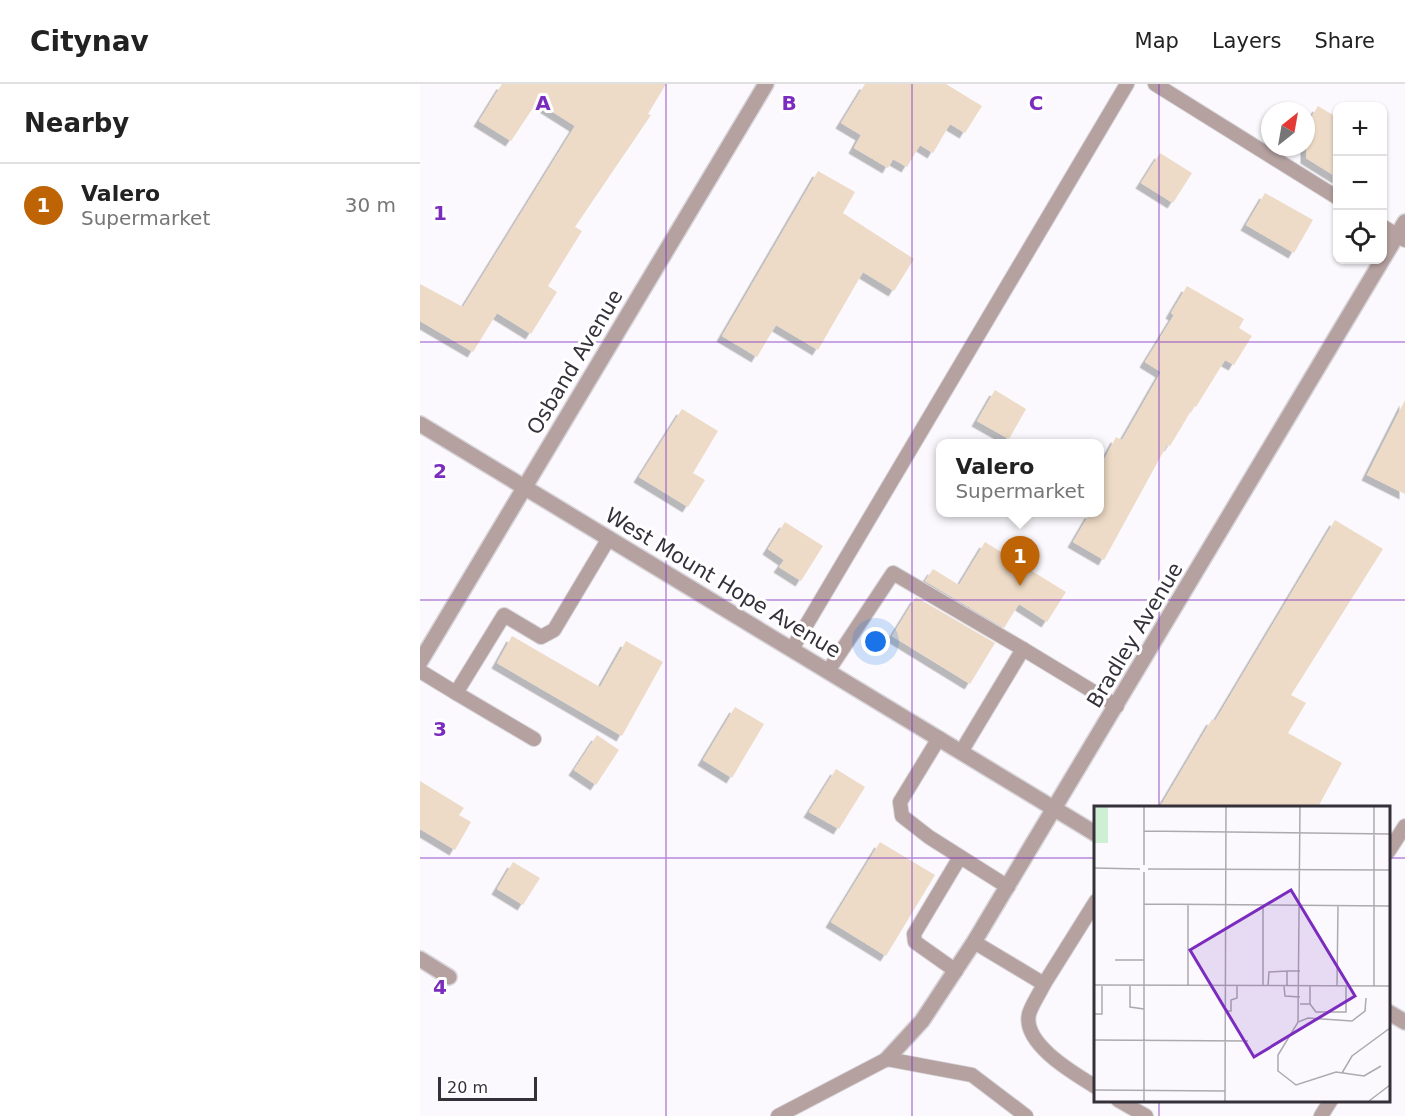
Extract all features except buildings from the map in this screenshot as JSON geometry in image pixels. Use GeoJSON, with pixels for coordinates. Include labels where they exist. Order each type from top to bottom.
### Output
{"type":"FeatureCollection","features":[{"type":"Feature","properties":{"kind":"street","name":"Osband Avenue"},"geometry":{"type":"LineString","coordinates":[[420,662],[766,84]]}},
{"type":"Feature","properties":{"kind":"street","name":"Bradley Avenue"},"geometry":{"type":"LineString","coordinates":[[887,1059],[922,1021],[956,971],[1402,233]]}},
{"type":"Feature","properties":{"kind":"street","name":"West Mount Hope Avenue"},"geometry":{"type":"LineString","coordinates":[[420,424],[1094,833]]}},
{"type":"Feature","properties":{"kind":"street"},"geometry":{"type":"LineString","coordinates":[[420,959],[449,977]]}},
{"type":"Feature","properties":{"kind":"street"},"geometry":{"type":"LineString","coordinates":[[1390,1013],[1405,1022]]}},
{"type":"Feature","properties":{"kind":"lane"},"geometry":{"type":"LineString","coordinates":[[792,649],[1127,84]]}},
{"type":"Feature","properties":{"kind":"lane"},"geometry":{"type":"LineString","coordinates":[[1155,84],[1333,195]]}},
{"type":"Feature","properties":{"kind":"lane"},"geometry":{"type":"LineString","coordinates":[[1387,227],[1402,233]]}},
{"type":"Feature","properties":{"kind":"lane"},"geometry":{"type":"LineString","coordinates":[[456,693],[504,615],[541,637],[554,630],[609,538]]}},
{"type":"Feature","properties":{"kind":"lane"},"geometry":{"type":"LineString","coordinates":[[828,671],[893,573],[1117,706]]}},
{"type":"Feature","properties":{"kind":"lane"},"geometry":{"type":"LineString","coordinates":[[961,752],[1023,649]]}},
{"type":"Feature","properties":{"kind":"lane"},"geometry":{"type":"LineString","coordinates":[[420,671],[534,739]]}},
{"type":"Feature","properties":{"kind":"lane"},"geometry":{"type":"LineString","coordinates":[[939,738],[900,802],[902,816],[1008,887]]}},
{"type":"Feature","properties":{"kind":"lane"},"geometry":{"type":"LineString","coordinates":[[1390,850],[1405,826]]}},
{"type":"Feature","properties":{"kind":"lane"},"geometry":{"type":"LineString","coordinates":[[956,971],[924,951],[915,942],[914,934],[960,857]]}},
{"type":"Feature","properties":{"kind":"lane"},"geometry":{"type":"LineString","coordinates":[[1094,904],[1044,984],[1029,1014],[1031,1031],[1041,1046],[1060,1064],[1094,1085]]}},
{"type":"Feature","properties":{"kind":"lane"},"geometry":{"type":"LineString","coordinates":[[974,942],[1044,984]]}},
{"type":"Feature","properties":{"kind":"lane"},"geometry":{"type":"LineString","coordinates":[[778,1116],[887,1059],[972,1075],[1026,1116]]}},
{"type":"Feature","properties":{"kind":"lane"},"geometry":{"type":"LineString","coordinates":[[1120,1101],[1146,1116]]}},
{"type":"Feature","properties":{"kind":"lane"},"geometry":{"type":"LineString","coordinates":[[1321,1116],[1330,1101]]}},
{"type":"Feature","properties":{"kind":"place","name":"Valero"},"geometry":{"type":"Point","coordinates":[1020,586]}}]}
